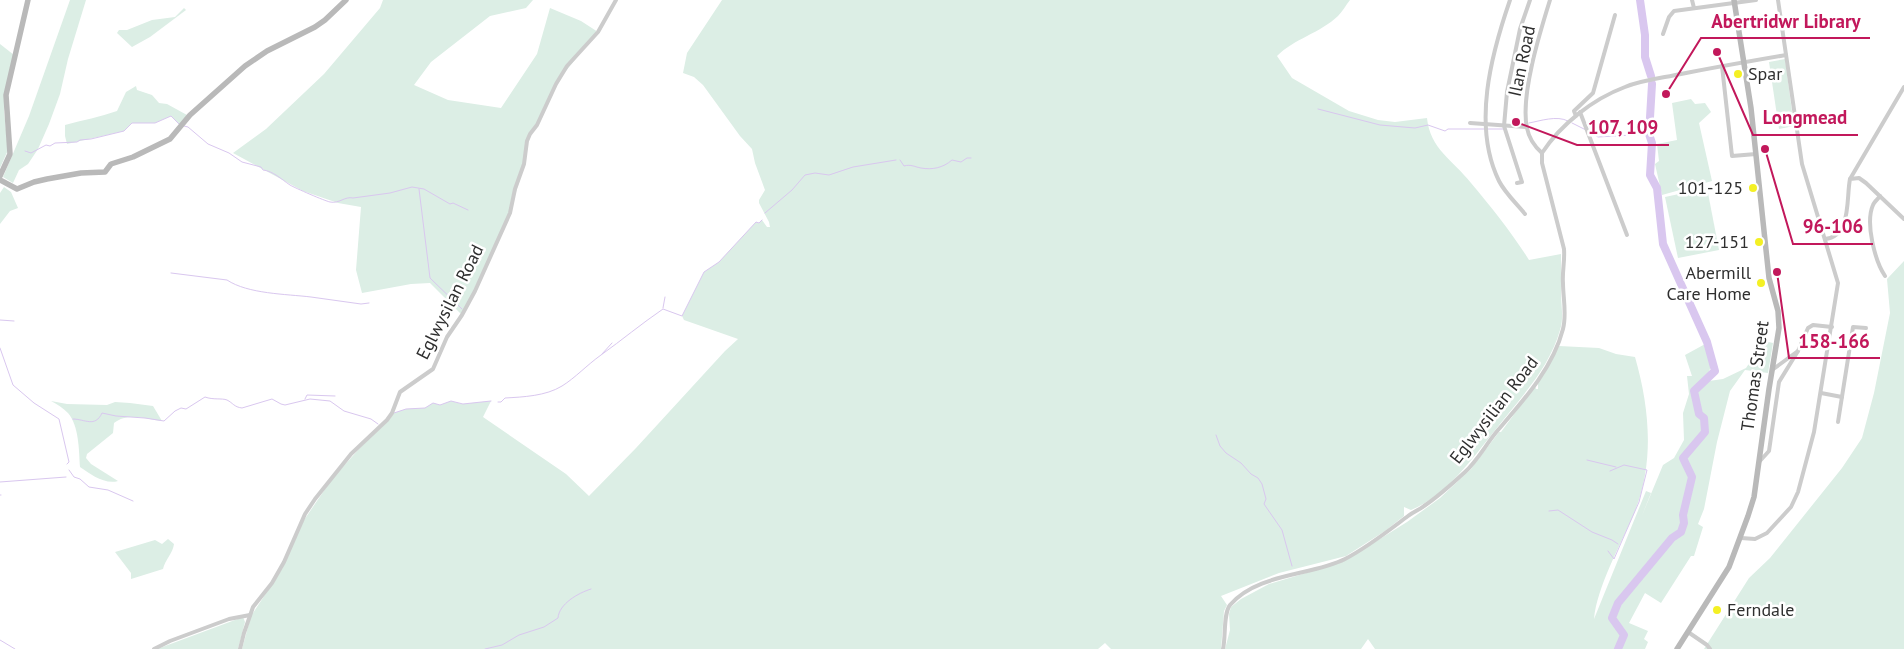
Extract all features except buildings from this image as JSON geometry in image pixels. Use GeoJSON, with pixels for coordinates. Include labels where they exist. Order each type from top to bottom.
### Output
{"type":"FeatureCollection","features":[{"type":"Feature","properties":{"kind":"main road"},"geometry":{"type":"LineString","coordinates":[[0,176],[10,154],[6,94],[28,0]]}},
{"type":"Feature","properties":{"kind":"main road"},"geometry":{"type":"LineString","coordinates":[[0,180],[17,189],[47,179],[81,173],[105,172],[111,164],[147,151],[170,139],[190,114],[245,66],[267,51],[315,27],[346,0]]}},
{"type":"Feature","properties":{"kind":"main road","name":"Thomas Street"},"geometry":{"type":"LineString","coordinates":[[1677,649],[1729,567],[1741,538],[1754,497],[1779,319],[1769,278],[1745,62],[1734,2]]}},
{"type":"Feature","properties":{"kind":"street","name":"Eglwysilan Road"},"geometry":{"type":"LineString","coordinates":[[240,649],[250,615],[284,562],[305,514],[351,454],[387,420],[392,413],[400,392],[433,369],[447,337],[475,291],[510,212],[514,189],[524,164],[527,141],[530,134],[537,125],[556,84],[568,66],[598,32],[616,0]]}},
{"type":"Feature","properties":{"kind":"street"},"geometry":{"type":"LineString","coordinates":[[1510,0],[1500,29],[1488,89],[1484,124],[1486,141],[1499,181],[1525,214]]}},
{"type":"Feature","properties":{"kind":"street"},"geometry":{"type":"LineString","coordinates":[[1518,183],[1522,182],[1504,126],[1506,92],[1520,29],[1530,0]]}},
{"type":"Feature","properties":{"kind":"street","name":"Ilan Road"},"geometry":{"type":"LineString","coordinates":[[1542,153],[1532,144],[1526,128],[1526,101],[1537,42],[1550,0]]}},
{"type":"Feature","properties":{"kind":"street"},"geometry":{"type":"LineString","coordinates":[[1692,0],[1694,8]]}},
{"type":"Feature","properties":{"kind":"street"},"geometry":{"type":"LineString","coordinates":[[1664,34],[1668,16],[1674,12],[1756,0]]}},
{"type":"Feature","properties":{"kind":"street"},"geometry":{"type":"LineString","coordinates":[[1741,538],[1755,539],[1767,533],[1791,507],[1800,486],[1812,444],[1838,283],[1802,164],[1778,0]]}},
{"type":"Feature","properties":{"kind":"street"},"geometry":{"type":"LineString","coordinates":[[1576,116],[1574,112],[1593,93],[1615,15]]}},
{"type":"Feature","properties":{"kind":"street"},"geometry":{"type":"LineString","coordinates":[[1542,153],[1580,112],[1626,86],[1786,55]]}},
{"type":"Feature","properties":{"kind":"street"},"geometry":{"type":"LineString","coordinates":[[1722,66],[1732,156],[1756,154]]}},
{"type":"Feature","properties":{"kind":"street"},"geometry":{"type":"LineString","coordinates":[[1825,240],[1832,238],[1841,230],[1848,208],[1847,192],[1850,179],[1904,87]]}},
{"type":"Feature","properties":{"kind":"street"},"geometry":{"type":"LineString","coordinates":[[1580,112],[1626,235]]}},
{"type":"Feature","properties":{"kind":"street"},"geometry":{"type":"LineString","coordinates":[[1470,123],[1526,128]]}},
{"type":"Feature","properties":{"kind":"street","name":"Eglwysilian Road"},"geometry":{"type":"LineString","coordinates":[[1223,649],[1229,606],[1243,594],[1284,576],[1346,558],[1431,501],[1474,462],[1488,442],[1522,402],[1550,360],[1563,328],[1565,260],[1542,163],[1542,153]]}},
{"type":"Feature","properties":{"kind":"street"},"geometry":{"type":"LineString","coordinates":[[1850,179],[1859,178],[1904,218]]}},
{"type":"Feature","properties":{"kind":"street"},"geometry":{"type":"LineString","coordinates":[[1880,196],[1873,204],[1870,224],[1876,258],[1885,276]]}},
{"type":"Feature","properties":{"kind":"street"},"geometry":{"type":"LineString","coordinates":[[1759,462],[1769,451],[1779,382],[1798,351],[1808,328],[1813,325],[1832,327]]}},
{"type":"Feature","properties":{"kind":"street"},"geometry":{"type":"LineString","coordinates":[[1838,422],[1853,327],[1866,328]]}},
{"type":"Feature","properties":{"kind":"street"},"geometry":{"type":"LineString","coordinates":[[1772,371],[1798,351]]}},
{"type":"Feature","properties":{"kind":"street"},"geometry":{"type":"LineString","coordinates":[[1821,393],[1842,397]]}},
{"type":"Feature","properties":{"kind":"street"},"geometry":{"type":"LineString","coordinates":[[154,649],[170,640],[229,619],[250,615]]}},
{"type":"Feature","properties":{"kind":"street"},"geometry":{"type":"LineString","coordinates":[[1688,632],[1710,649]]}},
{"type":"Feature","properties":{"kind":"shaded area"},"geometry":{"type":"Polygon","coordinates":[[[70,0],[86,0],[68,59],[60,94],[38,149],[28,164],[19,170],[13,183],[3,177],[29,116],[70,0]]]}},
{"type":"Feature","properties":{"kind":"shaded area"},"geometry":{"type":"Polygon","coordinates":[[[383,0],[533,0],[526,8],[490,16],[431,62],[414,85],[448,100],[501,108],[537,54],[550,8],[581,21],[598,32],[560,78],[527,141],[524,164],[510,213],[462,315],[430,283],[411,284],[362,293],[356,270],[361,207],[338,203],[303,191],[233,153],[266,129],[324,74],[380,8],[383,0]]]}},
{"type":"Feature","properties":{"kind":"shaded area"},"geometry":{"type":"Polygon","coordinates":[[[722,0],[1350,0],[1340,14],[1331,22],[1291,45],[1277,56],[1292,78],[1349,111],[1378,120],[1395,122],[1427,118],[1429,129],[1437,146],[1487,202],[1529,260],[1561,254],[1562,321],[1555,344],[1549,358],[1524,394],[1468,464],[1436,495],[1411,510],[1404,507],[1404,516],[1385,531],[1346,556],[1279,573],[1221,596],[1227,605],[1224,611],[1221,649],[1111,649],[1105,643],[1098,649],[242,649],[251,616],[282,569],[302,523],[332,479],[394,413],[406,409],[425,408],[433,403],[440,405],[451,401],[462,404],[491,401],[483,417],[566,474],[589,496],[738,339],[684,320],[682,316],[704,272],[719,262],[756,222],[759,223],[762,220],[767,227],[770,227],[759,203],[765,190],[752,149],[740,136],[703,85],[694,77],[683,73],[687,53],[722,0]]]}},
{"type":"Feature","properties":{"kind":"shaded area"},"geometry":{"type":"Polygon","coordinates":[[[184,8],[186,10],[150,37],[132,47],[117,33],[119,30],[127,30],[152,20],[175,17],[184,8]]]}},
{"type":"Feature","properties":{"kind":"shaded area"},"geometry":{"type":"Polygon","coordinates":[[[0,44],[14,55],[4,111],[8,150],[0,168],[0,44]]]}},
{"type":"Feature","properties":{"kind":"shaded area"},"geometry":{"type":"Polygon","coordinates":[[[1785,59],[1794,126],[1779,129],[1769,62],[1785,59]]]}},
{"type":"Feature","properties":{"kind":"shaded area"},"geometry":{"type":"Polygon","coordinates":[[[136,86],[137,90],[152,95],[159,103],[167,104],[187,115],[180,125],[171,116],[155,123],[132,123],[124,131],[67,144],[65,125],[117,111],[126,92],[136,86]]]}},
{"type":"Feature","properties":{"kind":"shaded area"},"geometry":{"type":"Polygon","coordinates":[[[1691,99],[1695,104],[1705,103],[1711,112],[1699,123],[1712,181],[1662,195],[1655,164],[1659,161],[1657,144],[1677,140],[1672,103],[1691,99]]]}},
{"type":"Feature","properties":{"kind":"shaded area"},"geometry":{"type":"Polygon","coordinates":[[[4,187],[11,192],[18,208],[10,211],[0,224],[0,193],[4,187]]]}},
{"type":"Feature","properties":{"kind":"shaded area"},"geometry":{"type":"Polygon","coordinates":[[[1707,188],[1719,250],[1678,258],[1665,197],[1707,188]]]}},
{"type":"Feature","properties":{"kind":"shaded area"},"geometry":{"type":"Polygon","coordinates":[[[1904,261],[1904,649],[1704,649],[1749,578],[1770,558],[1842,468],[1862,438],[1874,393],[1890,313],[1887,279],[1904,261]]]}},
{"type":"Feature","properties":{"kind":"shaded area"},"geometry":{"type":"Polygon","coordinates":[[[1764,341],[1773,343],[1768,373],[1745,370],[1730,391],[1717,442],[1704,509],[1698,524],[1703,527],[1694,556],[1691,556],[1661,603],[1645,593],[1629,623],[1648,631],[1644,639],[1648,642],[1645,649],[1375,649],[1368,639],[1361,649],[1225,649],[1230,630],[1229,614],[1231,607],[1241,599],[1269,584],[1333,565],[1351,557],[1407,522],[1440,498],[1471,469],[1535,386],[1538,389],[1538,383],[1559,346],[1599,348],[1616,354],[1635,357],[1647,417],[1647,457],[1640,497],[1604,580],[1594,619],[1646,491],[1651,493],[1641,518],[1663,465],[1674,458],[1684,440],[1683,413],[1689,394],[1687,376],[1692,376],[1685,355],[1707,343],[1710,369],[1702,382],[1723,379],[1746,368],[1764,341]]]}},
{"type":"Feature","properties":{"kind":"shaded area"},"geometry":{"type":"Polygon","coordinates":[[[51,401],[67,404],[107,405],[115,402],[153,406],[162,421],[131,417],[119,420],[114,423],[113,433],[87,454],[86,458],[91,464],[118,481],[113,482],[98,478],[80,467],[78,438],[72,418],[60,406],[51,401]]]}},
{"type":"Feature","properties":{"kind":"shaded area"},"geometry":{"type":"Polygon","coordinates":[[[168,539],[174,544],[163,569],[131,579],[131,573],[115,552],[155,540],[162,544],[168,539]]]}},
{"type":"Feature","properties":{"kind":"shaded area"},"geometry":{"type":"Polygon","coordinates":[[[243,617],[245,622],[238,649],[157,649],[243,617]]]}},
{"type":"Feature","properties":{"kind":"waterway"},"geometry":{"type":"LineString","coordinates":[[1640,0],[1645,35],[1645,57],[1651,76]]}},
{"type":"Feature","properties":{"kind":"waterway"},"geometry":{"type":"LineString","coordinates":[[1618,649],[1624,635],[1612,618],[1618,603],[1672,538],[1681,532],[1692,477],[1683,458],[1705,432],[1704,418],[1699,414],[1694,391],[1715,371],[1707,342],[1663,244],[1657,188],[1650,175],[1652,143],[1649,134],[1652,84]]}},
{"type":"Feature","properties":{"kind":"waterway"},"geometry":{"type":"LineString","coordinates":[[1318,109],[1380,125],[1415,128],[1428,125],[1445,131],[1448,129],[1503,129]]}},
{"type":"Feature","properties":{"kind":"waterway"},"geometry":{"type":"LineString","coordinates":[[25,151],[31,153],[46,145],[50,146],[55,143],[91,139],[124,131],[132,123],[155,123],[171,116],[179,124]]}},
{"type":"Feature","properties":{"kind":"waterway"},"geometry":{"type":"LineString","coordinates":[[1529,123],[1554,118],[1568,121]]}},
{"type":"Feature","properties":{"kind":"waterway"},"geometry":{"type":"LineString","coordinates":[[1572,123],[1586,130]]}},
{"type":"Feature","properties":{"kind":"waterway"},"geometry":{"type":"LineString","coordinates":[[184,126],[188,127],[208,144],[229,153],[242,162],[261,167],[293,187],[330,202],[390,193],[412,187],[424,189],[450,204],[453,203],[468,210]]}},
{"type":"Feature","properties":{"kind":"waterway"},"geometry":{"type":"LineString","coordinates":[[1590,132],[1598,137],[1649,134]]}},
{"type":"Feature","properties":{"kind":"waterway"},"geometry":{"type":"LineString","coordinates":[[900,160],[904,166],[911,165],[929,169],[941,167],[952,160],[961,162],[971,158]]}},
{"type":"Feature","properties":{"kind":"waterway"},"geometry":{"type":"LineString","coordinates":[[765,213],[792,190],[805,175],[815,173],[829,175],[853,167],[896,160]]}},
{"type":"Feature","properties":{"kind":"waterway"},"geometry":{"type":"LineString","coordinates":[[419,189],[430,278],[462,309]]}},
{"type":"Feature","properties":{"kind":"waterway"},"geometry":{"type":"LineString","coordinates":[[498,402],[505,398],[542,394],[562,386],[663,309],[682,316],[704,272],[719,262],[756,222],[759,223],[762,220]]}},
{"type":"Feature","properties":{"kind":"waterway"},"geometry":{"type":"LineString","coordinates":[[171,273],[227,280],[245,288],[268,293],[361,304],[369,303]]}},
{"type":"Feature","properties":{"kind":"waterway"},"geometry":{"type":"LineString","coordinates":[[663,308],[665,297]]}},
{"type":"Feature","properties":{"kind":"waterway"},"geometry":{"type":"LineString","coordinates":[[0,320],[14,321]]}},
{"type":"Feature","properties":{"kind":"waterway"},"geometry":{"type":"LineString","coordinates":[[602,354],[612,343]]}},
{"type":"Feature","properties":{"kind":"waterway"},"geometry":{"type":"LineString","coordinates":[[0,348],[13,385],[34,403],[59,419],[69,462],[67,464]]}},
{"type":"Feature","properties":{"kind":"waterway"},"geometry":{"type":"LineString","coordinates":[[305,399],[307,395],[335,396]]}},
{"type":"Feature","properties":{"kind":"waterway"},"geometry":{"type":"LineString","coordinates":[[73,419],[89,422],[99,418],[102,413],[164,421],[175,411],[181,408],[186,409],[205,397],[227,400],[235,406],[242,408],[272,399],[285,405],[310,399],[330,401],[344,411],[371,419],[378,424]]}},
{"type":"Feature","properties":{"kind":"waterway"},"geometry":{"type":"LineString","coordinates":[[394,413],[406,409],[425,408],[433,403],[440,405],[451,401],[463,404],[491,401]]}},
{"type":"Feature","properties":{"kind":"waterway"},"geometry":{"type":"LineString","coordinates":[[1216,435],[1220,446],[1226,453],[1241,463],[1262,484],[1266,499],[1264,504],[1282,530],[1292,566]]}},
{"type":"Feature","properties":{"kind":"waterway"},"geometry":{"type":"LineString","coordinates":[[1587,460],[1616,467]]}},
{"type":"Feature","properties":{"kind":"waterway"},"geometry":{"type":"LineString","coordinates":[[1608,551],[1614,559],[1639,502],[1647,470],[1624,465],[1610,471]]}},
{"type":"Feature","properties":{"kind":"waterway"},"geometry":{"type":"LineString","coordinates":[[69,470],[74,477],[80,479],[89,487],[108,490],[133,501]]}},
{"type":"Feature","properties":{"kind":"waterway"},"geometry":{"type":"LineString","coordinates":[[0,482],[66,477]]}},
{"type":"Feature","properties":{"kind":"waterway"},"geometry":{"type":"LineString","coordinates":[[1549,511],[1558,510],[1592,532],[1618,544]]}},
{"type":"Feature","properties":{"kind":"waterway"},"geometry":{"type":"LineString","coordinates":[[485,649],[502,645],[519,635],[544,627],[558,618],[565,604],[580,593],[591,589]]}},
{"type":"Feature","properties":{"kind":"waterway"},"geometry":{"type":"LineString","coordinates":[[0,640],[15,649]]}},
{"type":"Feature","properties":{"kind":"place","name":"Longmead"},"geometry":{"type":"Point","coordinates":[1717,52]}},
{"type":"Feature","properties":{"kind":"place","name":"Spar"},"geometry":{"type":"Point","coordinates":[1738,74]}},
{"type":"Feature","properties":{"kind":"place","name":"Abertridwr Library"},"geometry":{"type":"Point","coordinates":[1666,94]}},
{"type":"Feature","properties":{"kind":"place","name":"107, 109"},"geometry":{"type":"Point","coordinates":[1516,122]}},
{"type":"Feature","properties":{"kind":"place","name":"96-106"},"geometry":{"type":"Point","coordinates":[1765,149]}},
{"type":"Feature","properties":{"kind":"place","name":"101-125"},"geometry":{"type":"Point","coordinates":[1753,188]}},
{"type":"Feature","properties":{"kind":"place","name":"127-151"},"geometry":{"type":"Point","coordinates":[1759,242]}},
{"type":"Feature","properties":{"kind":"place","name":"158-166"},"geometry":{"type":"Point","coordinates":[1777,272]}},
{"type":"Feature","properties":{"kind":"place","name":"Abermill Care Home"},"geometry":{"type":"Point","coordinates":[1761,283]}},
{"type":"Feature","properties":{"kind":"place","name":"Ferndale"},"geometry":{"type":"Point","coordinates":[1717,610]}}]}
